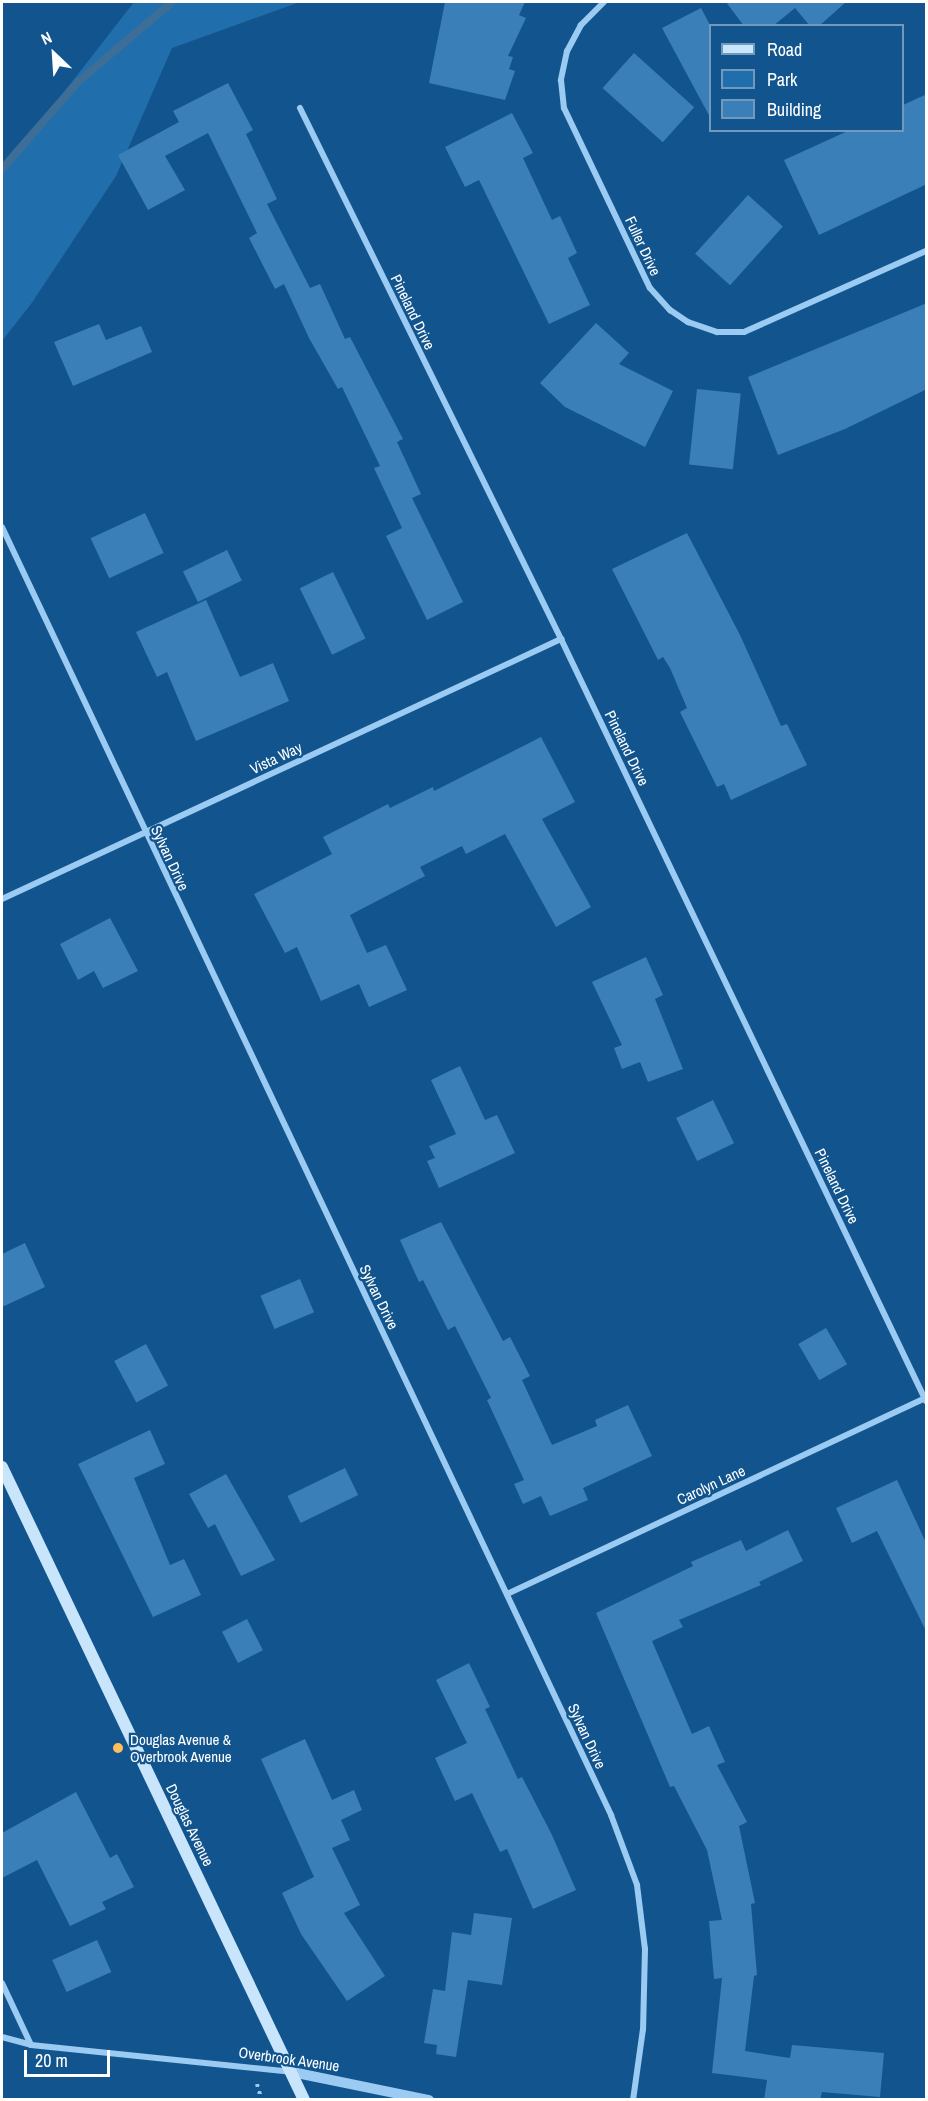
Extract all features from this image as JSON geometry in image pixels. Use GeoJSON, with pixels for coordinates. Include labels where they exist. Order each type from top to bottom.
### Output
{"type":"FeatureCollection","features":[{"type":"Feature","properties":{"kind":"main road","name":"Douglas Avenue"},"geometry":{"type":"LineString","coordinates":[[2,1467],[304,2100]]}},
{"type":"Feature","properties":{"kind":"street","name":"Fuller Drive"},"geometry":{"type":"LineString","coordinates":[[604,2],[581,25],[567,51],[561,80],[564,108],[650,288],[670,310],[688,322],[717,332],[744,332],[927,251]]}},
{"type":"Feature","properties":{"kind":"street","name":"Pineland Drive"},"geometry":{"type":"LineString","coordinates":[[300,108],[561,639],[926,1400]]}},
{"type":"Feature","properties":{"kind":"street","name":"Sylvan Drive"},"geometry":{"type":"LineString","coordinates":[[2,526],[144,832],[611,1815],[636,1885],[645,1949],[643,2029],[633,2100]]}},
{"type":"Feature","properties":{"kind":"street","name":"Vista Way"},"geometry":{"type":"LineString","coordinates":[[2,899],[561,639]]}},
{"type":"Feature","properties":{"kind":"street","name":"Carolyn Lane"},"geometry":{"type":"LineString","coordinates":[[507,1594],[926,1400]]}},
{"type":"Feature","properties":{"kind":"street"},"geometry":{"type":"LineString","coordinates":[[2,1983],[31,2044]]}},
{"type":"Feature","properties":{"kind":"street","name":"Overbrook Avenue"},"geometry":{"type":"LineString","coordinates":[[2,2037],[31,2044],[292,2072],[429,2100]]}},
{"type":"Feature","properties":{"kind":"green space"},"geometry":{"type":"Polygon","coordinates":[[[134,2],[300,2],[172,48],[116,176],[31,304],[2,341],[2,172],[134,2]]]}},
{"type":"Feature","properties":{"kind":"building"},"geometry":{"type":"Polygon","coordinates":[[[445,2],[525,2],[519,15],[526,18],[508,56],[513,57],[509,69],[515,71],[505,100],[429,83],[445,2]]]}},
{"type":"Feature","properties":{"kind":"building"},"geometry":{"type":"Polygon","coordinates":[[[726,2],[846,2],[821,24],[808,24],[795,8],[775,24],[742,24],[726,2]]]}},
{"type":"Feature","properties":{"kind":"building"},"geometry":{"type":"Polygon","coordinates":[[[701,8],[709,24],[709,115],[662,28],[701,8]]]}},
{"type":"Feature","properties":{"kind":"building"},"geometry":{"type":"Polygon","coordinates":[[[634,53],[694,107],[663,142],[603,88],[634,53]]]}},
{"type":"Feature","properties":{"kind":"building"},"geometry":{"type":"Polygon","coordinates":[[[228,83],[253,130],[246,134],[277,199],[267,204],[310,288],[320,284],[345,339],[350,337],[403,439],[397,442],[421,494],[412,498],[463,602],[427,620],[386,536],[402,528],[374,468],[380,466],[342,387],[338,389],[309,338],[284,284],[275,289],[249,238],[257,233],[208,133],[165,156],[185,190],[148,210],[118,155],[179,122],[173,111],[228,83]]]}},
{"type":"Feature","properties":{"kind":"building"},"geometry":{"type":"Polygon","coordinates":[[[927,94],[927,184],[819,235],[784,160],[846,132],[904,132],[904,105],[927,94]]]}},
{"type":"Feature","properties":{"kind":"building"},"geometry":{"type":"Polygon","coordinates":[[[512,113],[533,153],[523,158],[552,220],[560,216],[577,253],[568,258],[590,305],[549,324],[479,180],[465,187],[445,147],[512,113]]]}},
{"type":"Feature","properties":{"kind":"building"},"geometry":{"type":"Polygon","coordinates":[[[748,195],[783,226],[730,285],[695,254],[748,195]]]}},
{"type":"Feature","properties":{"kind":"building"},"geometry":{"type":"Polygon","coordinates":[[[927,303],[927,389],[845,429],[778,455],[748,377],[927,303]]]}},
{"type":"Feature","properties":{"kind":"building"},"geometry":{"type":"Polygon","coordinates":[[[596,323],[629,353],[619,364],[673,391],[645,447],[565,407],[540,383],[596,323]]]}},
{"type":"Feature","properties":{"kind":"building"},"geometry":{"type":"Polygon","coordinates":[[[99,324],[106,340],[141,326],[152,352],[73,386],[54,342],[99,324]]]}},
{"type":"Feature","properties":{"kind":"building"},"geometry":{"type":"Polygon","coordinates":[[[697,389],[741,394],[733,469],[689,465],[697,389]]]}},
{"type":"Feature","properties":{"kind":"building"},"geometry":{"type":"Polygon","coordinates":[[[145,513],[164,553],[109,578],[91,538],[145,513]]]}},
{"type":"Feature","properties":{"kind":"building"},"geometry":{"type":"Polygon","coordinates":[[[687,533],[740,635],[781,726],[787,724],[807,765],[731,800],[724,784],[717,787],[680,712],[687,708],[670,668],[663,657],[658,660],[612,569],[687,533]]]}},
{"type":"Feature","properties":{"kind":"building"},"geometry":{"type":"Polygon","coordinates":[[[227,550],[242,581],[198,602],[183,571],[227,550]]]}},
{"type":"Feature","properties":{"kind":"building"},"geometry":{"type":"Polygon","coordinates":[[[333,572],[365,639],[332,655],[300,588],[333,572]]]}},
{"type":"Feature","properties":{"kind":"building"},"geometry":{"type":"Polygon","coordinates":[[[206,600],[240,677],[273,663],[289,701],[196,741],[167,672],[157,677],[136,632],[206,600]]]}},
{"type":"Feature","properties":{"kind":"building"},"geometry":{"type":"Polygon","coordinates":[[[541,737],[575,802],[542,819],[591,907],[556,927],[505,834],[466,854],[462,846],[420,867],[425,876],[350,915],[367,953],[386,945],[407,990],[369,1007],[359,984],[321,1001],[297,947],[285,953],[254,894],[332,854],[323,837],[388,804],[390,808],[433,787],[434,791],[541,737]]]}},
{"type":"Feature","properties":{"kind":"building"},"geometry":{"type":"Polygon","coordinates":[[[110,918],[138,971],[103,988],[94,971],[78,980],[60,944],[110,918]]]}},
{"type":"Feature","properties":{"kind":"building"},"geometry":{"type":"Polygon","coordinates":[[[646,957],[663,995],[655,999],[683,1069],[648,1082],[640,1062],[622,1069],[614,1048],[622,1045],[592,982],[646,957]]]}},
{"type":"Feature","properties":{"kind":"building"},"geometry":{"type":"Polygon","coordinates":[[[460,1066],[485,1120],[497,1115],[515,1153],[439,1188],[427,1161],[435,1158],[429,1146],[456,1134],[431,1080],[460,1066]]]}},
{"type":"Feature","properties":{"kind":"building"},"geometry":{"type":"Polygon","coordinates":[[[713,1100],[734,1143],[697,1161],[676,1118],[713,1100]]]}},
{"type":"Feature","properties":{"kind":"building"},"geometry":{"type":"Polygon","coordinates":[[[441,1222],[503,1341],[510,1337],[530,1376],[522,1380],[552,1445],[597,1426],[595,1420],[628,1405],[652,1456],[583,1488],[588,1500],[550,1516],[541,1496],[523,1504],[514,1484],[524,1480],[487,1400],[491,1398],[455,1326],[448,1330],[423,1280],[419,1282],[400,1240],[441,1222]]]}},
{"type":"Feature","properties":{"kind":"building"},"geometry":{"type":"Polygon","coordinates":[[[25,1243],[45,1287],[2,1307],[2,1254],[25,1243]]]}},
{"type":"Feature","properties":{"kind":"building"},"geometry":{"type":"Polygon","coordinates":[[[300,1279],[314,1312],[274,1329],[260,1296],[300,1279]]]}},
{"type":"Feature","properties":{"kind":"building"},"geometry":{"type":"Polygon","coordinates":[[[826,1328],[847,1364],[819,1380],[798,1344],[826,1328]]]}},
{"type":"Feature","properties":{"kind":"building"},"geometry":{"type":"Polygon","coordinates":[[[146,1344],[168,1385],[136,1402],[114,1361],[146,1344]]]}},
{"type":"Feature","properties":{"kind":"building"},"geometry":{"type":"Polygon","coordinates":[[[150,1430],[165,1464],[134,1478],[170,1565],[184,1559],[201,1595],[153,1617],[78,1464],[150,1430]]]}},
{"type":"Feature","properties":{"kind":"building"},"geometry":{"type":"Polygon","coordinates":[[[345,1468],[358,1495],[301,1523],[287,1496],[345,1468]]]}},
{"type":"Feature","properties":{"kind":"building"},"geometry":{"type":"Polygon","coordinates":[[[226,1474],[275,1560],[241,1576],[215,1524],[208,1528],[189,1494],[226,1474]]]}},
{"type":"Feature","properties":{"kind":"building"},"geometry":{"type":"Polygon","coordinates":[[[897,1480],[927,1545],[927,1633],[877,1531],[852,1543],[836,1508],[897,1480]]]}},
{"type":"Feature","properties":{"kind":"building"},"geometry":{"type":"Polygon","coordinates":[[[788,1530],[803,1561],[759,1582],[761,1585],[679,1620],[683,1627],[652,1641],[692,1734],[709,1726],[725,1762],[717,1765],[747,1822],[739,1826],[755,1903],[751,1904],[757,1975],[754,1976],[745,2051],[790,2058],[792,2045],[884,2053],[880,2097],[822,2092],[820,2100],[764,2100],[767,2080],[712,2073],[722,1978],[714,1979],[709,1921],[722,1920],[707,1850],[674,1786],[670,1787],[596,1613],[693,1566],[691,1562],[741,1540],[746,1551],[788,1530]]]}},
{"type":"Feature","properties":{"kind":"building"},"geometry":{"type":"Polygon","coordinates":[[[247,1619],[263,1650],[238,1663],[222,1632],[247,1619]]]}},
{"type":"Feature","properties":{"kind":"building"},"geometry":{"type":"Polygon","coordinates":[[[469,1663],[490,1707],[485,1709],[518,1779],[522,1777],[552,1835],[576,1890],[533,1909],[507,1849],[500,1852],[472,1793],[455,1801],[435,1758],[467,1743],[436,1680],[469,1663]]]}},
{"type":"Feature","properties":{"kind":"building"},"geometry":{"type":"Polygon","coordinates":[[[305,1739],[332,1800],[354,1790],[362,1810],[341,1820],[350,1840],[332,1848],[360,1905],[344,1913],[385,1976],[347,2001],[301,1934],[282,1893],[314,1877],[261,1759],[305,1739]]]}},
{"type":"Feature","properties":{"kind":"building"},"geometry":{"type":"Polygon","coordinates":[[[76,1792],[110,1858],[117,1854],[134,1887],[102,1902],[106,1909],[70,1926],[37,1860],[2,1878],[2,1833],[76,1792]]]}},
{"type":"Feature","properties":{"kind":"building"},"geometry":{"type":"Polygon","coordinates":[[[474,1913],[512,1918],[502,1985],[468,1980],[456,2057],[436,2054],[437,2045],[424,2043],[433,1989],[445,1991],[452,1932],[471,1935],[474,1913]]]}},
{"type":"Feature","properties":{"kind":"building"},"geometry":{"type":"Polygon","coordinates":[[[97,1940],[111,1972],[66,1992],[52,1960],[97,1940]]]}},
{"type":"Feature","properties":{"kind":"waterway"},"geometry":{"type":"LineString","coordinates":[[2,169],[78,82],[172,2]]}},
{"type":"Feature","properties":{"kind":"place","name":"Douglas Avenue & Overbrook Avenue"},"geometry":{"type":"Point","coordinates":[118,1748]}}]}
